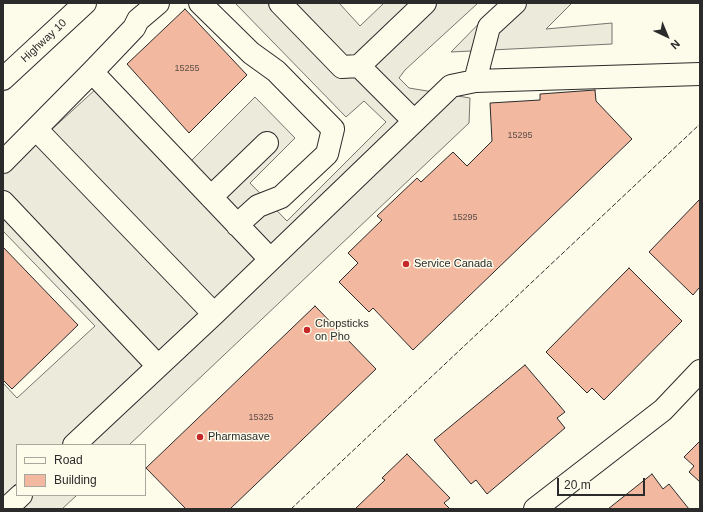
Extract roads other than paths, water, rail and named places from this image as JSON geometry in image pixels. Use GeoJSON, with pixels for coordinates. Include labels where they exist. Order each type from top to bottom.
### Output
{"type":"FeatureCollection","features":[{"type":"Feature","properties":{"kind":"main road","name":"Highway 10"},"geometry":{"type":"LineString","coordinates":[[3,79],[85,3]]}},
{"type":"Feature","properties":{"kind":"main road"},"geometry":{"type":"LineString","coordinates":[[3,162],[134,28],[138,20],[158,3]]}},
{"type":"Feature","properties":{"kind":"main road"},"geometry":{"type":"LineString","coordinates":[[200,3],[251,53],[276,71],[333,129],[327,154],[281,197],[258,206],[237,225]]}},
{"type":"Feature","properties":{"kind":"main road"},"geometry":{"type":"LineString","coordinates":[[280,3],[342,67],[359,66],[425,3]]}},
{"type":"Feature","properties":{"kind":"main road"},"geometry":{"type":"LineString","coordinates":[[475,80],[490,27],[515,3]]}},
{"type":"Feature","properties":{"kind":"main road"},"geometry":{"type":"LineString","coordinates":[[359,66],[414,122]]}},
{"type":"Feature","properties":{"kind":"main road"},"geometry":{"type":"LineString","coordinates":[[92,72],[270,259]]}},
{"type":"Feature","properties":{"kind":"main road"},"geometry":{"type":"LineString","coordinates":[[75,444],[214,314],[451,86],[475,80],[700,74]]}},
{"type":"Feature","properties":{"kind":"main road"},"geometry":{"type":"LineString","coordinates":[[36,129],[214,314]]}},
{"type":"Feature","properties":{"kind":"main road"},"geometry":{"type":"LineString","coordinates":[[211,197],[267,143]]}},
{"type":"Feature","properties":{"kind":"main road"},"geometry":{"type":"LineString","coordinates":[[3,202],[158,366]]}},
{"type":"Feature","properties":{"kind":"main road"},"geometry":{"type":"LineString","coordinates":[[535,509],[663,410],[700,371]]}},
{"type":"Feature","properties":{"kind":"main road"},"geometry":{"type":"LineString","coordinates":[[6,509],[20,496]]}},
{"type":"Feature","properties":{"kind":"place","name":"Service Canada"},"geometry":{"type":"Point","coordinates":[406,264]}},
{"type":"Feature","properties":{"kind":"place","name":"Chopsticks on Pho"},"geometry":{"type":"Point","coordinates":[307,330]}},
{"type":"Feature","properties":{"kind":"place","name":"Pharmasave"},"geometry":{"type":"Point","coordinates":[200,437]}}]}
